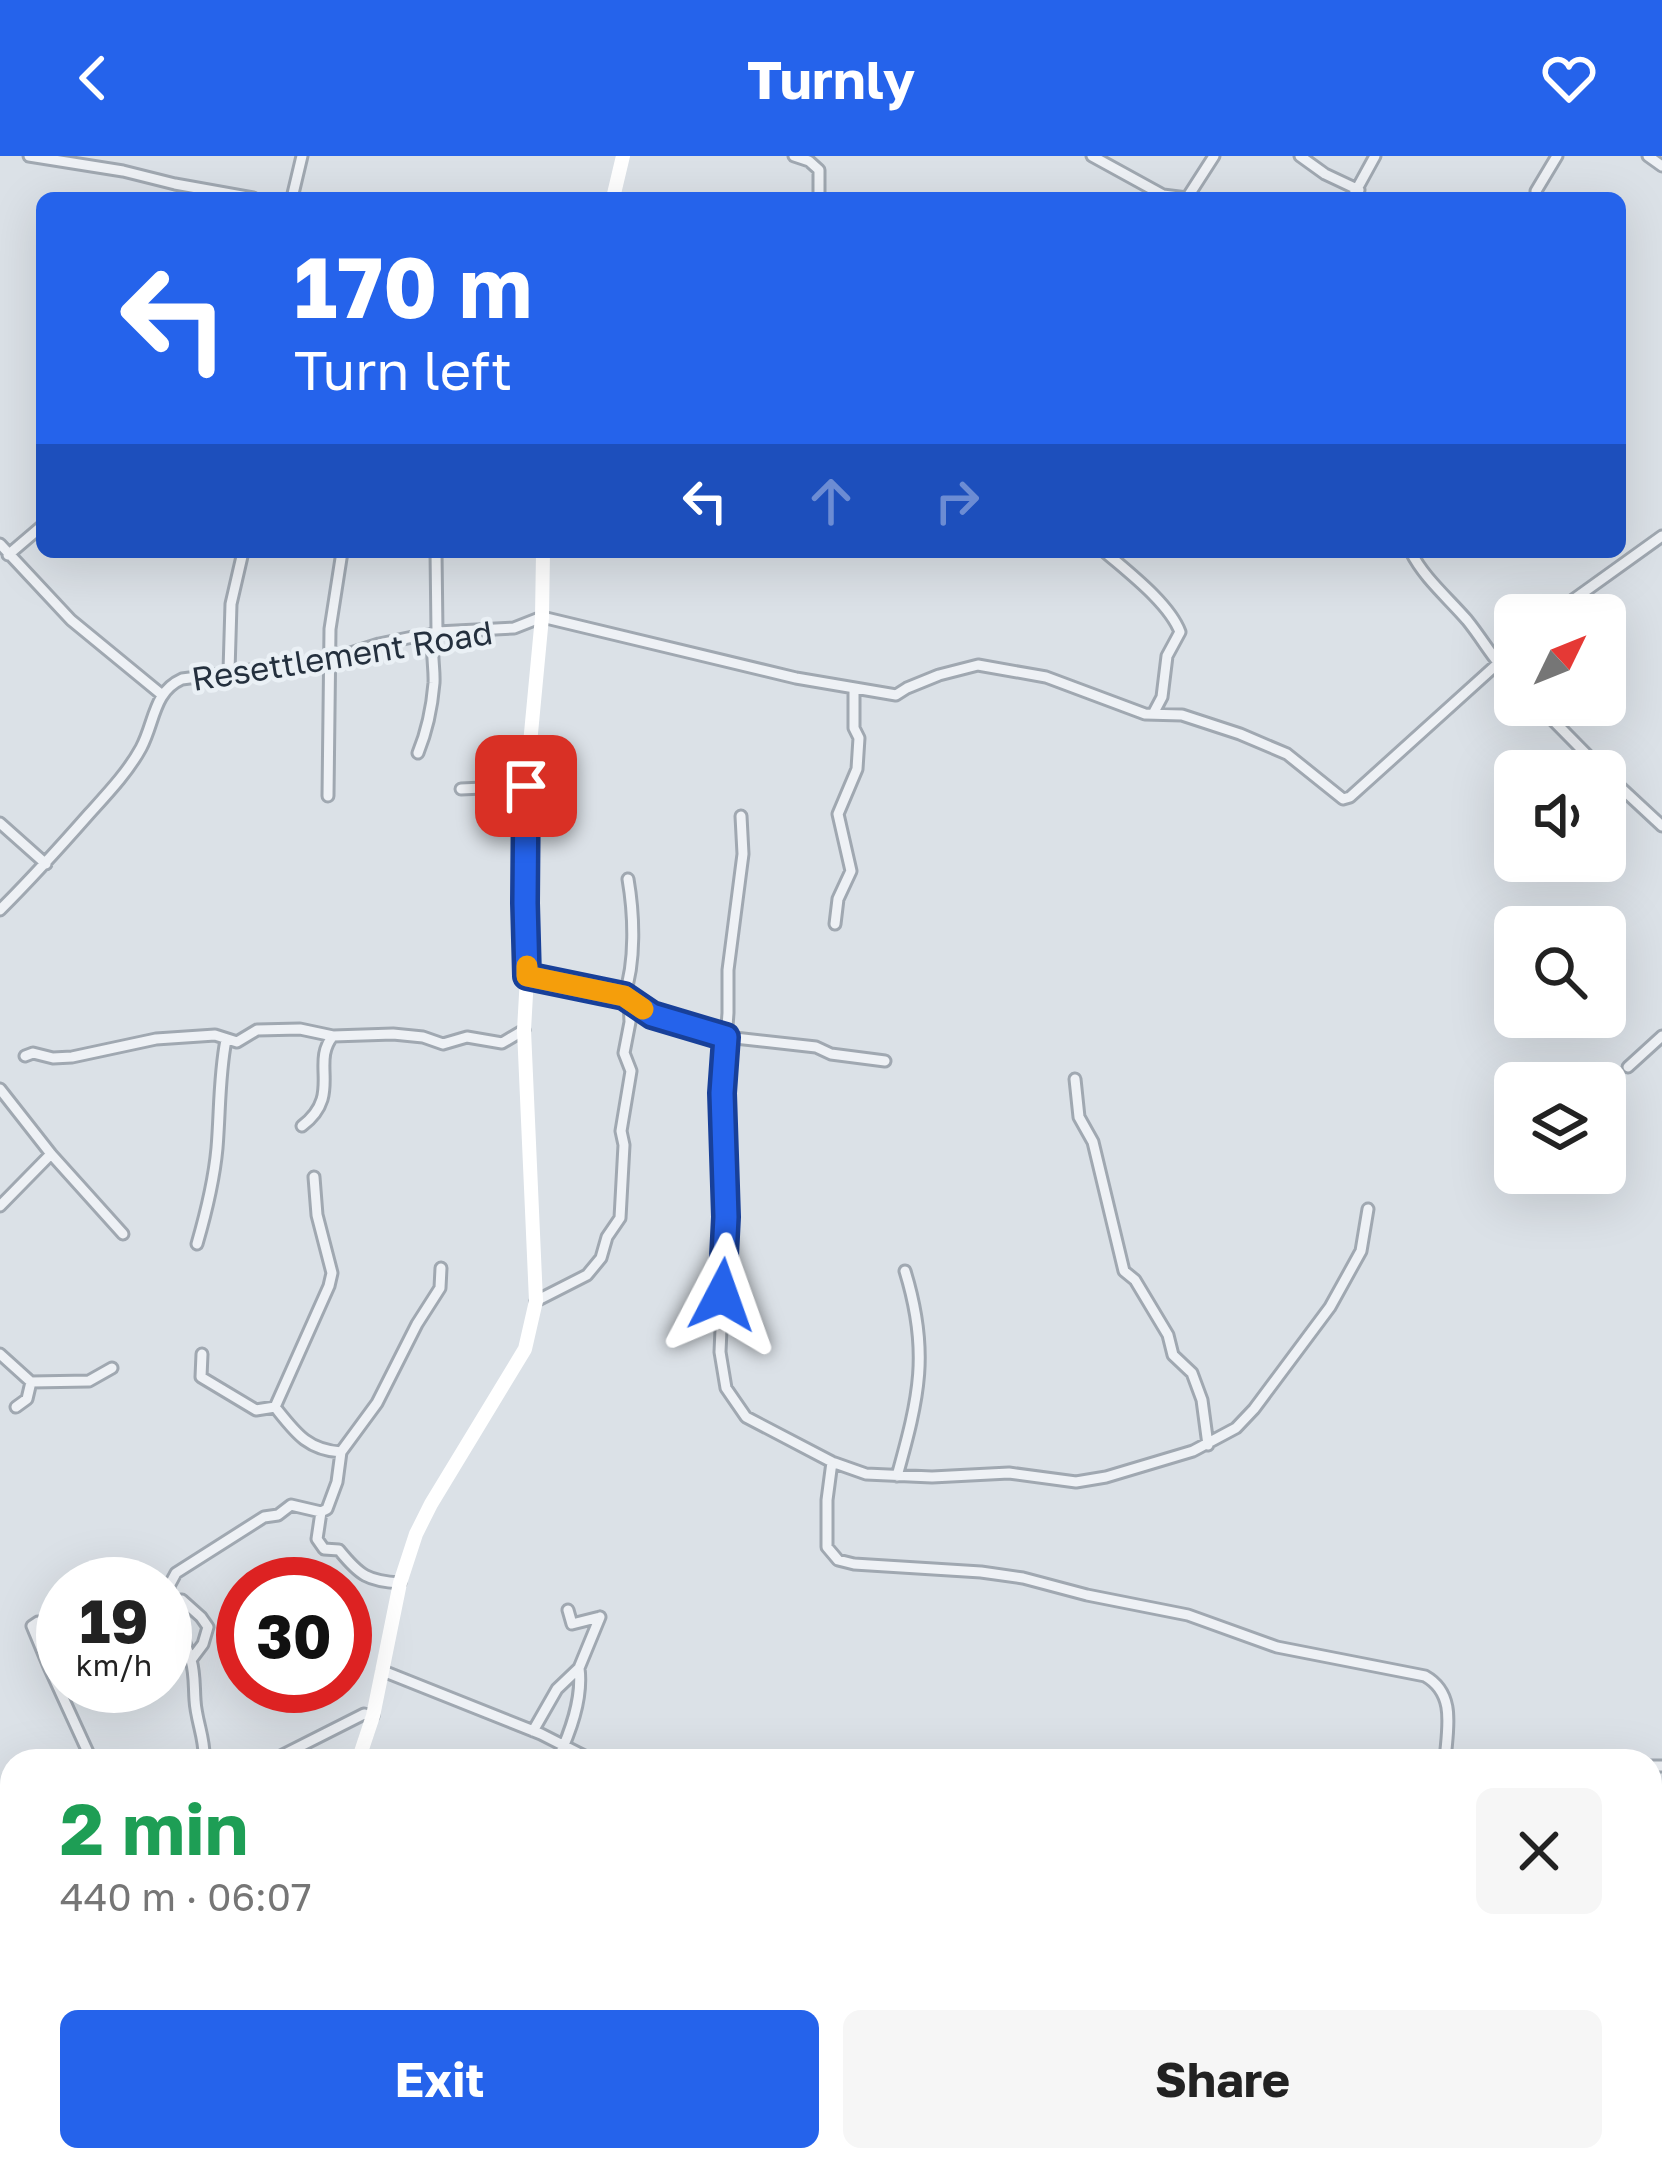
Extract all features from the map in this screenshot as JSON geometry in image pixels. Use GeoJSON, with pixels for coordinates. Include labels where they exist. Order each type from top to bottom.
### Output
{"type":"FeatureCollection","features":[{"type":"Feature","properties":{"kind":"main road"},"geometry":{"type":"LineString","coordinates":[[614,192],[623,156]]}},
{"type":"Feature","properties":{"kind":"main road"},"geometry":{"type":"LineString","coordinates":[[362,1749],[416,1534],[525,1349],[536,1301],[524,1030],[526,786],[543,558]]}},
{"type":"Feature","properties":{"kind":"street"},"geometry":{"type":"LineString","coordinates":[[28,156],[194,192]]}},
{"type":"Feature","properties":{"kind":"street"},"geometry":{"type":"LineString","coordinates":[[103,169],[105,156]]}},
{"type":"Feature","properties":{"kind":"street"},"geometry":{"type":"LineString","coordinates":[[293,192],[302,156]]}},
{"type":"Feature","properties":{"kind":"street"},"geometry":{"type":"LineString","coordinates":[[794,156],[819,170],[819,192]]}},
{"type":"Feature","properties":{"kind":"street"},"geometry":{"type":"LineString","coordinates":[[1092,156],[1158,192]]}},
{"type":"Feature","properties":{"kind":"street"},"geometry":{"type":"LineString","coordinates":[[1191,192],[1214,156]]}},
{"type":"Feature","properties":{"kind":"street"},"geometry":{"type":"LineString","coordinates":[[1300,156],[1353,192]]}},
{"type":"Feature","properties":{"kind":"street"},"geometry":{"type":"LineString","coordinates":[[1357,192],[1375,156]]}},
{"type":"Feature","properties":{"kind":"street"},"geometry":{"type":"LineString","coordinates":[[1536,192],[1557,156]]}},
{"type":"Feature","properties":{"kind":"street"},"geometry":{"type":"LineString","coordinates":[[1648,156],[1662,166]]}},
{"type":"Feature","properties":{"kind":"street"},"geometry":{"type":"LineString","coordinates":[[8,555],[36,531]]}},
{"type":"Feature","properties":{"kind":"street"},"geometry":{"type":"LineString","coordinates":[[1580,594],[1661,537]]}},
{"type":"Feature","properties":{"kind":"street"},"geometry":{"type":"LineString","coordinates":[[0,544],[71,620],[161,694]]}},
{"type":"Feature","properties":{"kind":"street"},"geometry":{"type":"LineString","coordinates":[[229,671],[231,604],[242,558]]}},
{"type":"Feature","properties":{"kind":"street"},"geometry":{"type":"LineString","coordinates":[[328,796],[328,660],[341,558]]}},
{"type":"Feature","properties":{"kind":"street"},"geometry":{"type":"LineString","coordinates":[[418,753],[427,730],[434,681],[431,644],[436,632],[436,558]]}},
{"type":"Feature","properties":{"kind":"street"},"geometry":{"type":"LineString","coordinates":[[1111,558],[1157,601],[1180,632],[1167,656],[1162,697],[1152,714]]}},
{"type":"Feature","properties":{"kind":"street"},"geometry":{"type":"LineString","coordinates":[[1415,558],[1494,657]]}},
{"type":"Feature","properties":{"kind":"street"},"geometry":{"type":"LineString","coordinates":[[542,617],[796,678],[896,695],[939,675],[977,665],[1046,677],[1152,714],[1182,715],[1240,734],[1287,754],[1343,799],[1494,668]]}},
{"type":"Feature","properties":{"kind":"street","name":"Resettlement Road"},"geometry":{"type":"LineString","coordinates":[[0,910],[111,790],[141,748],[161,694],[169,685],[229,671],[328,660],[436,632],[514,628],[542,617]]}},
{"type":"Feature","properties":{"kind":"street","name":"Resettlement Road"},"geometry":{"type":"LineString","coordinates":[[514,628],[538,640]]}},
{"type":"Feature","properties":{"kind":"street"},"geometry":{"type":"LineString","coordinates":[[836,925],[838,899],[851,871],[838,814],[856,769],[859,738],[854,728],[854,688]]}},
{"type":"Feature","properties":{"kind":"street"},"geometry":{"type":"LineString","coordinates":[[1559,726],[1582,750]]}},
{"type":"Feature","properties":{"kind":"street"},"geometry":{"type":"LineString","coordinates":[[461,789],[526,786]]}},
{"type":"Feature","properties":{"kind":"street"},"geometry":{"type":"LineString","coordinates":[[1626,792],[1662,826]]}},
{"type":"Feature","properties":{"kind":"street"},"geometry":{"type":"LineString","coordinates":[[741,816],[743,854],[728,970],[722,1093],[726,1217],[720,1318],[721,1372],[746,1417],[832,1462],[866,1474],[1009,1473],[1076,1482],[1150,1465],[1208,1445],[1236,1428],[1254,1409],[1330,1307],[1360,1251],[1368,1209]]}},
{"type":"Feature","properties":{"kind":"street"},"geometry":{"type":"LineString","coordinates":[[0,824],[46,864]]}},
{"type":"Feature","properties":{"kind":"street"},"geometry":{"type":"LineString","coordinates":[[536,1301],[587,1275],[620,1218],[621,1131],[632,1070],[624,1053],[632,961],[628,879]]}},
{"type":"Feature","properties":{"kind":"street"},"geometry":{"type":"LineString","coordinates":[[527,976],[626,997],[652,1015],[726,1037],[885,1061]]}},
{"type":"Feature","properties":{"kind":"street"},"geometry":{"type":"LineString","coordinates":[[25,1056],[72,1058],[156,1039],[215,1035],[237,1042],[257,1030],[300,1029],[334,1036],[392,1034],[443,1044],[466,1037],[502,1043],[524,1030]]}},
{"type":"Feature","properties":{"kind":"street"},"geometry":{"type":"LineString","coordinates":[[302,1126],[321,1107],[327,1043],[334,1036]]}},
{"type":"Feature","properties":{"kind":"street"},"geometry":{"type":"LineString","coordinates":[[1628,1067],[1662,1036]]}},
{"type":"Feature","properties":{"kind":"street"},"geometry":{"type":"LineString","coordinates":[[197,1244],[217,1149],[226,1040]]}},
{"type":"Feature","properties":{"kind":"street"},"geometry":{"type":"LineString","coordinates":[[1075,1079],[1079,1117],[1093,1142],[1124,1271],[1135,1280],[1168,1335],[1174,1355],[1192,1372],[1202,1400],[1208,1445]]}},
{"type":"Feature","properties":{"kind":"street"},"geometry":{"type":"LineString","coordinates":[[0,1089],[50,1154],[123,1234]]}},
{"type":"Feature","properties":{"kind":"street"},"geometry":{"type":"LineString","coordinates":[[0,1206],[50,1154]]}},
{"type":"Feature","properties":{"kind":"street"},"geometry":{"type":"LineString","coordinates":[[275,1407],[332,1273],[317,1215],[314,1177]]}},
{"type":"Feature","properties":{"kind":"street"},"geometry":{"type":"LineString","coordinates":[[192,1563],[291,1505],[321,1512],[327,1509],[341,1452],[377,1403],[440,1288],[440,1268]]}},
{"type":"Feature","properties":{"kind":"street"},"geometry":{"type":"LineString","coordinates":[[897,1476],[919,1382],[920,1323],[905,1271]]}},
{"type":"Feature","properties":{"kind":"street"},"geometry":{"type":"LineString","coordinates":[[0,1354],[31,1382],[89,1381],[112,1368]]}},
{"type":"Feature","properties":{"kind":"street"},"geometry":{"type":"LineString","coordinates":[[202,1354],[200,1370],[206,1382],[256,1410],[275,1407]]}},
{"type":"Feature","properties":{"kind":"street"},"geometry":{"type":"LineString","coordinates":[[16,1407],[27,1399],[31,1382]]}},
{"type":"Feature","properties":{"kind":"street"},"geometry":{"type":"LineString","coordinates":[[275,1407],[298,1435],[322,1451],[341,1452]]}},
{"type":"Feature","properties":{"kind":"street"},"geometry":{"type":"LineString","coordinates":[[832,1462],[827,1547],[838,1560],[1023,1578],[1188,1615],[1277,1646],[1425,1676],[1443,1691],[1447,1702],[1445,1749]]}},
{"type":"Feature","properties":{"kind":"street"},"geometry":{"type":"LineString","coordinates":[[321,1512],[316,1539],[324,1549],[339,1550],[372,1581],[400,1583]]}},
{"type":"Feature","properties":{"kind":"street"},"geometry":{"type":"LineString","coordinates":[[192,1609],[208,1627],[192,1659]]}},
{"type":"Feature","properties":{"kind":"street"},"geometry":{"type":"LineString","coordinates":[[533,1731],[557,1689],[579,1668],[600,1617],[572,1624],[568,1610]]}},
{"type":"Feature","properties":{"kind":"street"},"geometry":{"type":"LineString","coordinates":[[563,1749],[576,1709],[579,1668]]}},
{"type":"Feature","properties":{"kind":"street"},"geometry":{"type":"LineString","coordinates":[[383,1671],[572,1749]]}},
{"type":"Feature","properties":{"kind":"street"},"geometry":{"type":"LineString","coordinates":[[192,1673],[206,1749]]}},
{"type":"Feature","properties":{"kind":"street"},"geometry":{"type":"LineString","coordinates":[[72,1713],[87,1749]]}},
{"type":"Feature","properties":{"kind":"street"},"geometry":{"type":"LineString","coordinates":[[295,1749],[364,1714],[373,1716]]}},
{"type":"Feature","properties":{"kind":"slow traffic"},"geometry":{"type":"LineString","coordinates":[[527,966],[527,976],[624,996],[643,1009]]}},
{"type":"Feature","properties":{"kind":"route"},"geometry":{"type":"LineString","coordinates":[[526,786],[527,976],[624,996],[652,1015],[726,1037],[722,1295]]}}]}
